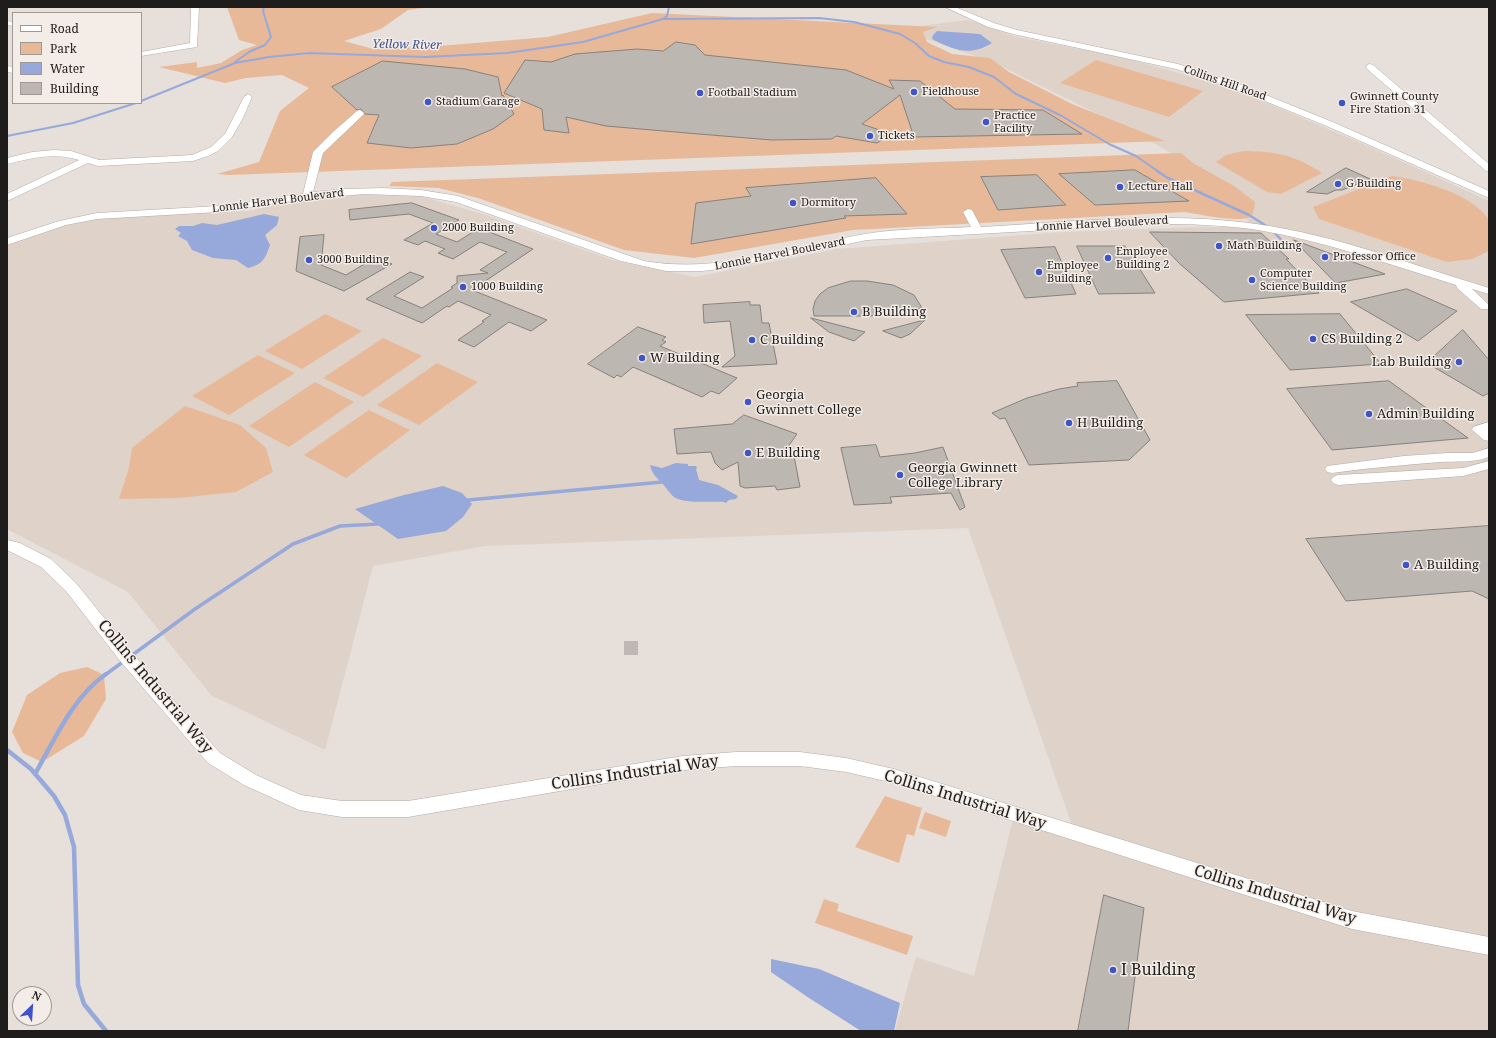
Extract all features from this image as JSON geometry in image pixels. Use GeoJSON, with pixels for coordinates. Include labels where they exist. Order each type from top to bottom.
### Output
{"type":"FeatureCollection","features":[{"type":"Feature","properties":{"kind":"street"},"geometry":{"type":"LineString","coordinates":[[142,54],[194,45],[195,8],[193,7]]}},
{"type":"Feature","properties":{"kind":"street","name":"Collins Hill Road"},"geometry":{"type":"LineString","coordinates":[[949,7],[984,22],[1016,32],[1178,67],[1231,84],[1311,116],[1488,193]]}},
{"type":"Feature","properties":{"kind":"street"},"geometry":{"type":"LineString","coordinates":[[1370,67],[1489,169]]}},
{"type":"Feature","properties":{"kind":"street"},"geometry":{"type":"LineString","coordinates":[[7,161],[32,155],[54,153],[71,154],[98,163],[186,159],[208,153],[224,143],[239,117],[248,97]]}},
{"type":"Feature","properties":{"kind":"street"},"geometry":{"type":"LineString","coordinates":[[307,196],[318,152],[360,113]]}},
{"type":"Feature","properties":{"kind":"street"},"geometry":{"type":"LineString","coordinates":[[7,198],[86,160]]}},
{"type":"Feature","properties":{"kind":"street","name":"Lonnie Harvel Boulevard"},"geometry":{"type":"LineString","coordinates":[[7,242],[64,223],[96,216],[212,210],[341,192],[388,191],[417,192],[445,196],[494,210],[625,259],[643,264],[680,269],[730,265],[867,238],[978,230],[1158,221],[1192,221],[1226,223],[1299,236],[1454,281],[1488,288]]}},
{"type":"Feature","properties":{"kind":"street"},"geometry":{"type":"LineString","coordinates":[[968,212],[978,230]]}},
{"type":"Feature","properties":{"kind":"street"},"geometry":{"type":"LineString","coordinates":[[1454,281],[1467,289],[1487,312]]}},
{"type":"Feature","properties":{"kind":"street"},"geometry":{"type":"LineString","coordinates":[[1487,312],[1484,296],[1488,288]]}},
{"type":"Feature","properties":{"kind":"street"},"geometry":{"type":"LineString","coordinates":[[1489,426],[1478,430],[1489,437]]}},
{"type":"Feature","properties":{"kind":"street"},"geometry":{"type":"LineString","coordinates":[[1489,452],[1479,458],[1448,457],[1359,465],[1335,475],[1463,472],[1489,465]]}},
{"type":"Feature","properties":{"kind":"street","name":"Collins Industrial Way"},"geometry":{"type":"LineString","coordinates":[[7,544],[46,563],[71,586],[128,658],[214,758],[250,780],[299,802],[342,809],[408,809],[683,763],[736,759],[800,759],[846,765],[894,776],[1352,920],[1489,946]]}},
{"type":"Feature","properties":{"kind":"shaded area","name":"Georgia Gwinnett College"},"geometry":{"type":"Polygon","coordinates":[[[968,20],[1017,37],[1120,57],[1227,86],[1368,146],[1489,201],[1489,1031],[895,1031],[916,957],[974,976],[1014,815],[1073,828],[968,528],[485,546],[373,566],[325,750],[211,695],[128,592],[7,529],[7,244],[36,230],[111,214],[249,211],[321,194],[420,196],[486,215],[612,260],[695,277],[837,249],[1063,232],[1198,227],[1251,227],[1232,187],[1132,131],[993,62],[897,29],[968,20]]]}},
{"type":"Feature","properties":{"kind":"green space"},"geometry":{"type":"Polygon","coordinates":[[[227,7],[430,7],[408,10],[381,29],[344,41],[373,49],[439,46],[548,37],[652,13],[937,27],[923,32],[927,42],[952,54],[990,58],[1009,72],[1072,104],[1165,141],[228,175],[217,174],[259,162],[280,111],[309,88],[282,75],[246,78],[225,83],[159,67],[197,62],[197,68],[221,63],[242,50],[257,45],[239,40],[227,7]]]}},
{"type":"Feature","properties":{"kind":"green space"},"geometry":{"type":"Polygon","coordinates":[[[1096,60],[1203,91],[1169,117],[1060,83],[1096,60]]]}},
{"type":"Feature","properties":{"kind":"green space"},"geometry":{"type":"Polygon","coordinates":[[[1243,151],[1284,155],[1303,162],[1322,173],[1281,194],[1267,192],[1216,162],[1226,155],[1243,151]]]}},
{"type":"Feature","properties":{"kind":"green space"},"geometry":{"type":"Polygon","coordinates":[[[1181,153],[1193,163],[1234,186],[1255,202],[1251,216],[1247,218],[1234,219],[1184,212],[853,230],[694,258],[624,250],[478,198],[439,188],[389,186],[392,182],[1181,153]]]}},
{"type":"Feature","properties":{"kind":"green space"},"geometry":{"type":"Polygon","coordinates":[[[1392,176],[1431,185],[1459,196],[1471,203],[1489,220],[1489,251],[1472,259],[1447,262],[1319,219],[1313,207],[1392,176]]]}},
{"type":"Feature","properties":{"kind":"green space"},"geometry":{"type":"Polygon","coordinates":[[[325,314],[362,331],[302,369],[265,351],[325,314]]]}},
{"type":"Feature","properties":{"kind":"green space"},"geometry":{"type":"Polygon","coordinates":[[[383,338],[422,356],[363,397],[323,378],[383,338]]]}},
{"type":"Feature","properties":{"kind":"green space"},"geometry":{"type":"Polygon","coordinates":[[[258,355],[295,373],[229,415],[192,396],[258,355]]]}},
{"type":"Feature","properties":{"kind":"green space"},"geometry":{"type":"Polygon","coordinates":[[[437,363],[478,382],[419,425],[377,405],[437,363]]]}},
{"type":"Feature","properties":{"kind":"green space"},"geometry":{"type":"Polygon","coordinates":[[[315,382],[354,402],[289,447],[249,426],[315,382]]]}},
{"type":"Feature","properties":{"kind":"green space"},"geometry":{"type":"Polygon","coordinates":[[[185,406],[240,425],[266,448],[273,472],[236,492],[178,498],[119,499],[129,468],[132,448],[185,406]]]}},
{"type":"Feature","properties":{"kind":"green space"},"geometry":{"type":"Polygon","coordinates":[[[369,410],[410,430],[346,478],[304,455],[369,410]]]}},
{"type":"Feature","properties":{"kind":"green space"},"geometry":{"type":"Polygon","coordinates":[[[87,667],[104,675],[106,699],[84,736],[42,762],[23,753],[12,732],[27,695],[60,673],[87,667]]]}},
{"type":"Feature","properties":{"kind":"green space"},"geometry":{"type":"Polygon","coordinates":[[[885,796],[922,808],[914,836],[907,834],[899,863],[855,847],[885,796]]]}},
{"type":"Feature","properties":{"kind":"green space"},"geometry":{"type":"Polygon","coordinates":[[[925,812],[951,821],[946,837],[919,828],[925,812]]]}},
{"type":"Feature","properties":{"kind":"green space"},"geometry":{"type":"Polygon","coordinates":[[[824,899],[839,904],[837,911],[913,936],[907,955],[815,923],[824,899]]]}},
{"type":"Feature","properties":{"kind":"water"},"geometry":{"type":"Polygon","coordinates":[[[937,31],[980,34],[992,43],[976,50],[969,51],[955,49],[932,39],[933,35],[937,31]]]}},
{"type":"Feature","properties":{"kind":"water"},"geometry":{"type":"Polygon","coordinates":[[[264,214],[279,217],[277,225],[265,235],[270,245],[263,260],[257,265],[248,268],[236,260],[213,258],[192,250],[187,241],[178,236],[181,233],[175,229],[179,226],[193,226],[202,223],[217,225],[264,214]]]}},
{"type":"Feature","properties":{"kind":"water"},"geometry":{"type":"Polygon","coordinates":[[[676,463],[696,466],[699,480],[718,485],[738,496],[736,499],[729,500],[726,503],[684,501],[674,497],[654,475],[650,465],[662,468],[676,463]]]}},
{"type":"Feature","properties":{"kind":"water"},"geometry":{"type":"Polygon","coordinates":[[[443,486],[462,493],[472,504],[463,517],[446,531],[398,539],[355,509],[404,495],[443,486]]]}},
{"type":"Feature","properties":{"kind":"water"},"geometry":{"type":"Polygon","coordinates":[[[771,959],[819,969],[900,1003],[894,1031],[861,1031],[771,972],[771,959]]]}},
{"type":"Feature","properties":{"kind":"building","name":"Football Stadium"},"geometry":{"type":"Polygon","coordinates":[[[676,42],[695,45],[705,55],[846,70],[894,89],[889,80],[920,81],[955,109],[1043,110],[1082,134],[914,137],[900,95],[862,124],[891,134],[877,143],[836,136],[832,139],[772,140],[687,133],[606,126],[566,117],[569,133],[544,130],[542,109],[504,93],[525,60],[551,62],[575,54],[637,49],[663,51],[676,42]]]}},
{"type":"Feature","properties":{"kind":"building","name":"Stadium Garage"},"geometry":{"type":"Polygon","coordinates":[[[383,61],[465,69],[498,77],[502,96],[503,95],[514,114],[493,129],[457,144],[411,148],[367,143],[379,115],[365,114],[361,109],[357,110],[332,87],[383,61]]]}},
{"type":"Feature","properties":{"kind":"building","name":"G Building"},"geometry":{"type":"Polygon","coordinates":[[[1346,168],[1370,179],[1327,194],[1307,192],[1346,168]]]}},
{"type":"Feature","properties":{"kind":"building","name":"Lecture Hall"},"geometry":{"type":"Polygon","coordinates":[[[1135,170],[1189,201],[1095,205],[1059,174],[1135,170]]]}},
{"type":"Feature","properties":{"kind":"building"},"geometry":{"type":"Polygon","coordinates":[[[1037,175],[1066,205],[998,210],[981,177],[1037,175]]]}},
{"type":"Feature","properties":{"kind":"building"},"geometry":{"type":"Polygon","coordinates":[[[876,178],[907,214],[844,216],[846,218],[691,244],[696,203],[751,196],[746,188],[876,178]]]}},
{"type":"Feature","properties":{"kind":"building","name":"1000 Building"},"geometry":{"type":"Polygon","coordinates":[[[412,203],[459,220],[436,234],[457,242],[479,228],[533,249],[472,290],[547,320],[531,331],[509,322],[474,347],[458,340],[484,322],[482,321],[491,315],[458,301],[449,307],[447,306],[422,323],[366,299],[410,272],[424,277],[394,296],[422,308],[453,288],[451,287],[457,283],[457,276],[488,273],[480,270],[507,252],[480,242],[453,259],[438,253],[445,249],[425,241],[418,245],[404,240],[433,223],[409,214],[350,220],[349,210],[412,203]]]}},
{"type":"Feature","properties":{"kind":"building"},"geometry":{"type":"Polygon","coordinates":[[[1150,232],[1261,233],[1289,259],[1286,259],[1319,293],[1224,302],[1180,264],[1150,232]]]}},
{"type":"Feature","properties":{"kind":"building","name":"3000 Building"},"geometry":{"type":"Polygon","coordinates":[[[324,235],[321,265],[346,275],[376,257],[392,264],[344,291],[296,271],[300,237],[324,235]]]}},
{"type":"Feature","properties":{"kind":"building","name":"Professor Office"},"geometry":{"type":"Polygon","coordinates":[[[1294,240],[1385,274],[1336,283],[1294,240]]]}},
{"type":"Feature","properties":{"kind":"building","name":"Employee Building 2"},"geometry":{"type":"Polygon","coordinates":[[[1077,246],[1125,246],[1155,293],[1099,294],[1077,246]]]}},
{"type":"Feature","properties":{"kind":"building","name":"Employee Building"},"geometry":{"type":"Polygon","coordinates":[[[1055,247],[1076,294],[1025,298],[1001,250],[1055,247]]]}},
{"type":"Feature","properties":{"kind":"building","name":"B Building"},"geometry":{"type":"Polygon","coordinates":[[[851,281],[867,281],[893,285],[914,295],[922,308],[871,316],[814,316],[813,309],[815,301],[820,294],[828,288],[851,281]]]}},
{"type":"Feature","properties":{"kind":"building"},"geometry":{"type":"Polygon","coordinates":[[[1407,289],[1457,311],[1418,341],[1351,302],[1407,289]]]}},
{"type":"Feature","properties":{"kind":"building","name":"C Building"},"geometry":{"type":"Polygon","coordinates":[[[750,302],[750,305],[760,305],[762,323],[769,323],[777,364],[722,367],[735,356],[730,321],[704,323],[703,305],[750,302]]]}},
{"type":"Feature","properties":{"kind":"building","name":"CS Building 2"},"geometry":{"type":"Polygon","coordinates":[[[1340,314],[1381,364],[1290,370],[1246,315],[1340,314]]]}},
{"type":"Feature","properties":{"kind":"building"},"geometry":{"type":"Polygon","coordinates":[[[811,318],[865,332],[854,341],[829,332],[811,318]]]}},
{"type":"Feature","properties":{"kind":"building"},"geometry":{"type":"Polygon","coordinates":[[[925,320],[910,334],[901,338],[883,331],[925,320]]]}},
{"type":"Feature","properties":{"kind":"building","name":"W Building"},"geometry":{"type":"Polygon","coordinates":[[[638,327],[666,337],[662,340],[666,342],[660,346],[737,378],[719,394],[711,391],[702,397],[633,367],[621,377],[617,375],[614,378],[588,364],[638,327]]]}},
{"type":"Feature","properties":{"kind":"building","name":"Lab Building"},"geometry":{"type":"Polygon","coordinates":[[[1463,330],[1489,360],[1489,393],[1483,396],[1427,363],[1463,330]]]}},
{"type":"Feature","properties":{"kind":"building","name":"H Building"},"geometry":{"type":"Polygon","coordinates":[[[1117,381],[1150,440],[1129,460],[1029,465],[1005,418],[1000,419],[992,413],[1027,398],[1059,389],[1078,386],[1077,383],[1117,381]]]}},
{"type":"Feature","properties":{"kind":"building","name":"Admin Building"},"geometry":{"type":"Polygon","coordinates":[[[1389,381],[1468,438],[1332,450],[1287,389],[1389,381]]]}},
{"type":"Feature","properties":{"kind":"building","name":"E Building"},"geometry":{"type":"Polygon","coordinates":[[[744,415],[797,434],[780,458],[794,456],[800,487],[777,490],[775,486],[745,488],[740,486],[738,462],[722,470],[715,463],[711,452],[677,454],[674,429],[732,424],[744,415]]]}},
{"type":"Feature","properties":{"kind":"building","name":"Georgia Gwinnett College Library"},"geometry":{"type":"Polygon","coordinates":[[[876,445],[880,457],[915,453],[943,447],[965,507],[960,510],[951,493],[890,497],[892,503],[854,505],[841,448],[876,445]]]}},
{"type":"Feature","properties":{"kind":"building","name":"A Building"},"geometry":{"type":"Polygon","coordinates":[[[1489,526],[1489,599],[1472,591],[1346,601],[1306,539],[1489,526]]]}},
{"type":"Feature","properties":{"kind":"building","name":"I Building"},"geometry":{"type":"Polygon","coordinates":[[[1104,895],[1144,908],[1128,1031],[1078,1031],[1104,895]]]}},
{"type":"Feature","properties":{"kind":"waterway"},"geometry":{"type":"LineString","coordinates":[[235,62],[249,52],[265,45],[271,37],[263,11],[264,7]]}},
{"type":"Feature","properties":{"kind":"waterway","name":"Yellow River"},"geometry":{"type":"LineString","coordinates":[[663,19],[667,16],[669,7]]}},
{"type":"Feature","properties":{"kind":"waterway"},"geometry":{"type":"LineString","coordinates":[[663,19],[819,18],[854,22],[900,34],[915,43],[929,56],[944,62],[969,67],[994,77],[1016,94],[1060,115],[1109,144],[1136,156],[1159,172]]}},
{"type":"Feature","properties":{"kind":"waterway","name":"Yellow River"},"geometry":{"type":"LineString","coordinates":[[142,101],[235,63],[269,57],[309,53],[425,57],[507,53],[583,42],[663,19]]}},
{"type":"Feature","properties":{"kind":"waterway","name":"Yellow River"},"geometry":{"type":"LineString","coordinates":[[7,136],[73,123],[133,104]]}},
{"type":"Feature","properties":{"kind":"waterway"},"geometry":{"type":"LineString","coordinates":[[1157,171],[1168,178],[1249,215],[1271,229],[1289,248]]}},
{"type":"Feature","properties":{"kind":"waterway"},"geometry":{"type":"LineString","coordinates":[[468,500],[662,482]]}},
{"type":"Feature","properties":{"kind":"waterway"},"geometry":{"type":"LineString","coordinates":[[131,656],[195,609],[293,544],[340,526],[378,524]]}},
{"type":"Feature","properties":{"kind":"waterway"},"geometry":{"type":"LineString","coordinates":[[105,675],[124,661]]}},
{"type":"Feature","properties":{"kind":"waterway"},"geometry":{"type":"LineString","coordinates":[[35,774],[74,707],[94,683],[106,674]]}},
{"type":"Feature","properties":{"kind":"waterway"},"geometry":{"type":"LineString","coordinates":[[7,750],[35,774]]}},
{"type":"Feature","properties":{"kind":"waterway"},"geometry":{"type":"LineString","coordinates":[[35,774],[54,796],[65,815],[74,847],[78,985],[84,1004],[106,1031]]}},
{"type":"Feature","properties":{"kind":"tunnel"},"geometry":{"type":"LineString","coordinates":[[631,641],[631,659]]}},
{"type":"Feature","properties":{"kind":"place","name":"Fieldhouse"},"geometry":{"type":"Point","coordinates":[914,92]}},
{"type":"Feature","properties":{"kind":"place","name":"Football Stadium"},"geometry":{"type":"Point","coordinates":[700,93]}},
{"type":"Feature","properties":{"kind":"place","name":"Stadium Garage"},"geometry":{"type":"Point","coordinates":[428,102]}},
{"type":"Feature","properties":{"kind":"place","name":"Gwinnett County Fire Station 31"},"geometry":{"type":"Point","coordinates":[1342,103]}},
{"type":"Feature","properties":{"kind":"place","name":"Practice Facility"},"geometry":{"type":"Point","coordinates":[986,122]}},
{"type":"Feature","properties":{"kind":"place","name":"Tickets"},"geometry":{"type":"Point","coordinates":[870,136]}},
{"type":"Feature","properties":{"kind":"place","name":"G Building"},"geometry":{"type":"Point","coordinates":[1338,184]}},
{"type":"Feature","properties":{"kind":"place","name":"Lecture Hall"},"geometry":{"type":"Point","coordinates":[1120,187]}},
{"type":"Feature","properties":{"kind":"place","name":"Dormitory"},"geometry":{"type":"Point","coordinates":[793,203]}},
{"type":"Feature","properties":{"kind":"place","name":"2000 Building"},"geometry":{"type":"Point","coordinates":[434,228]}},
{"type":"Feature","properties":{"kind":"place","name":"Math Building"},"geometry":{"type":"Point","coordinates":[1219,246]}},
{"type":"Feature","properties":{"kind":"place","name":"Professor Office"},"geometry":{"type":"Point","coordinates":[1325,257]}},
{"type":"Feature","properties":{"kind":"place","name":"Employee Building 2"},"geometry":{"type":"Point","coordinates":[1108,258]}},
{"type":"Feature","properties":{"kind":"place","name":"3000 Building"},"geometry":{"type":"Point","coordinates":[309,260]}},
{"type":"Feature","properties":{"kind":"place","name":"Employee Building"},"geometry":{"type":"Point","coordinates":[1039,272]}},
{"type":"Feature","properties":{"kind":"place","name":"Computer Science Building"},"geometry":{"type":"Point","coordinates":[1252,280]}},
{"type":"Feature","properties":{"kind":"place","name":"1000 Building"},"geometry":{"type":"Point","coordinates":[463,287]}},
{"type":"Feature","properties":{"kind":"place","name":"B Building"},"geometry":{"type":"Point","coordinates":[854,312]}},
{"type":"Feature","properties":{"kind":"place","name":"CS Building 2"},"geometry":{"type":"Point","coordinates":[1313,339]}},
{"type":"Feature","properties":{"kind":"place","name":"C Building"},"geometry":{"type":"Point","coordinates":[752,340]}},
{"type":"Feature","properties":{"kind":"place","name":"W Building"},"geometry":{"type":"Point","coordinates":[642,358]}},
{"type":"Feature","properties":{"kind":"place","name":"Lab Building"},"geometry":{"type":"Point","coordinates":[1459,362]}},
{"type":"Feature","properties":{"kind":"place","name":"Georgia Gwinnett College"},"geometry":{"type":"Point","coordinates":[748,402]}},
{"type":"Feature","properties":{"kind":"place","name":"Admin Building"},"geometry":{"type":"Point","coordinates":[1369,414]}},
{"type":"Feature","properties":{"kind":"place","name":"H Building"},"geometry":{"type":"Point","coordinates":[1069,423]}},
{"type":"Feature","properties":{"kind":"place","name":"E Building"},"geometry":{"type":"Point","coordinates":[748,453]}},
{"type":"Feature","properties":{"kind":"place","name":"Georgia Gwinnett College Library"},"geometry":{"type":"Point","coordinates":[900,475]}},
{"type":"Feature","properties":{"kind":"place","name":"A Building"},"geometry":{"type":"Point","coordinates":[1406,565]}},
{"type":"Feature","properties":{"kind":"place","name":"I Building"},"geometry":{"type":"Point","coordinates":[1113,970]}}]}
